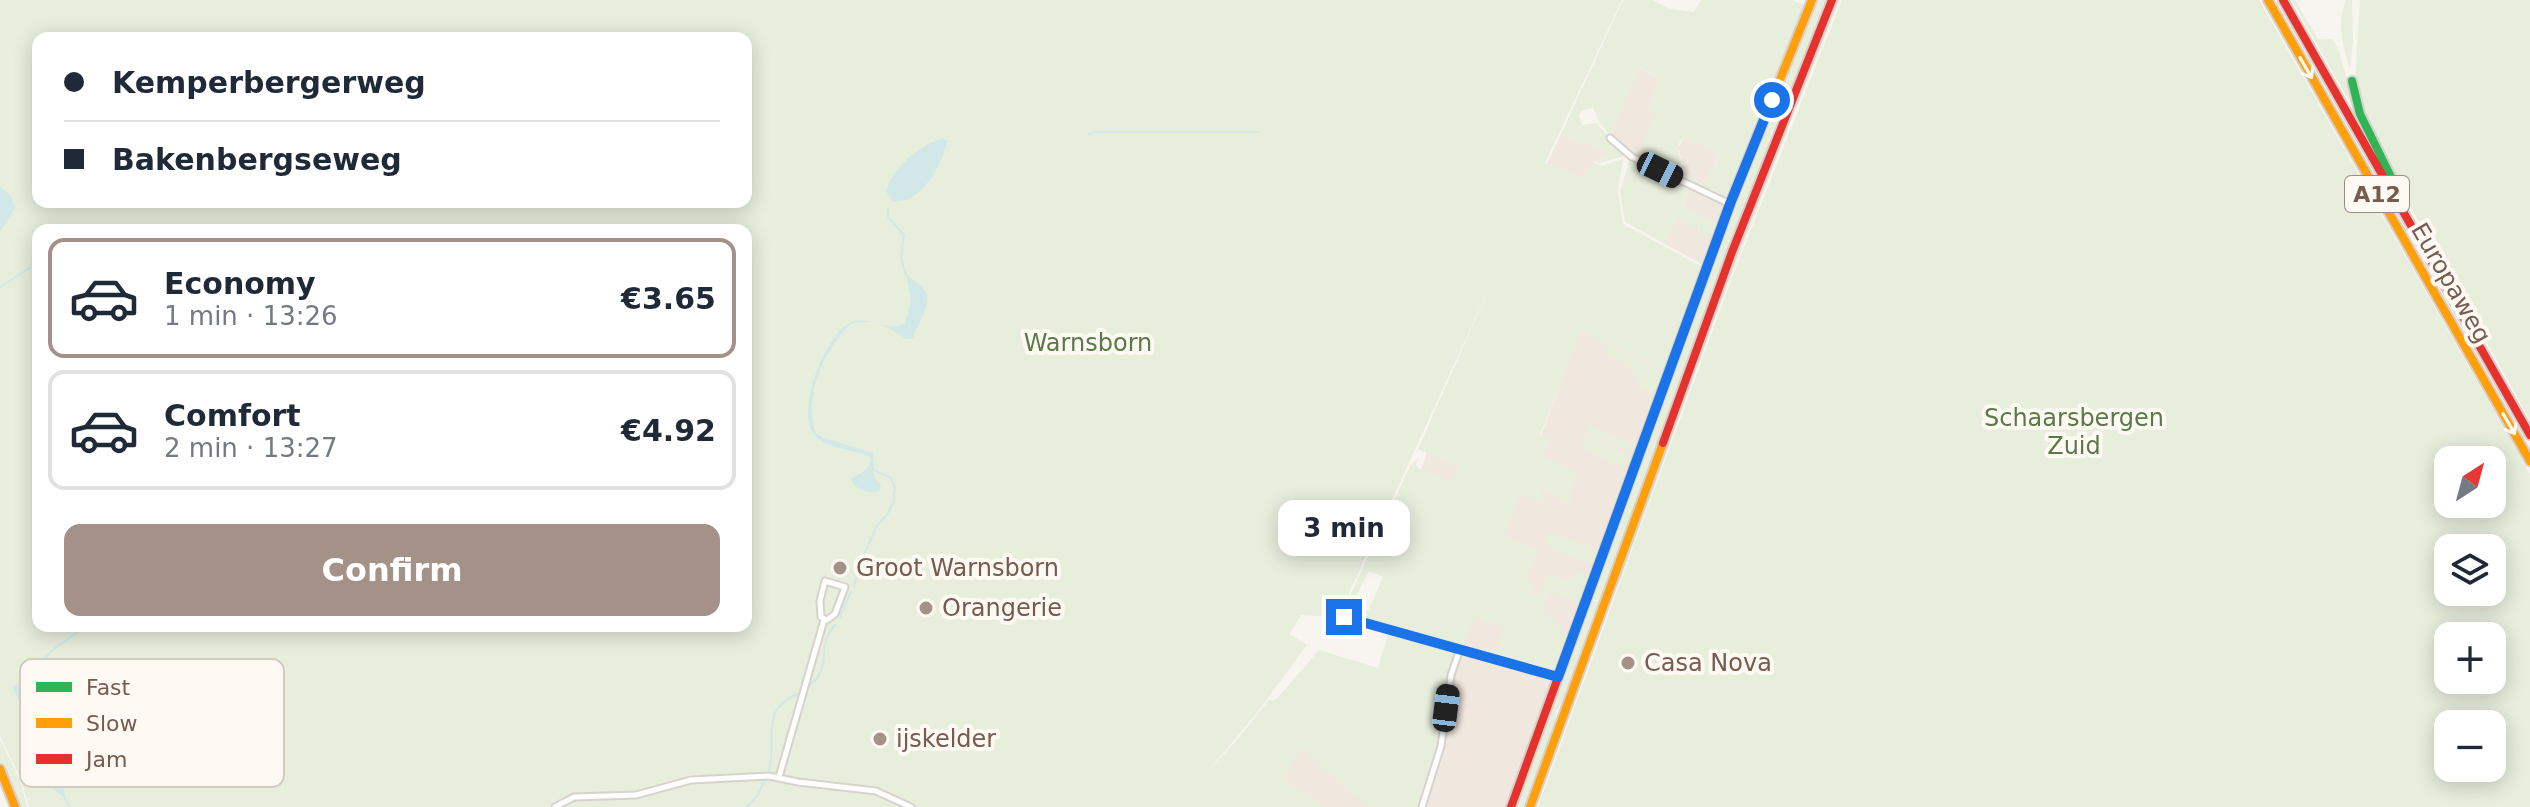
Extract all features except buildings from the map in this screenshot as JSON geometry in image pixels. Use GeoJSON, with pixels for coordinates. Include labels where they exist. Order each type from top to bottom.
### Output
{"type":"FeatureCollection","features":[{"type":"Feature","properties":{"kind":"main road"},"geometry":{"type":"LineString","coordinates":[[1511,807],[1730,204],[1812,0]]}},
{"type":"Feature","properties":{"kind":"main road"},"geometry":{"type":"LineString","coordinates":[[1530,807],[1732,252],[1832,0]]}},
{"type":"Feature","properties":{"kind":"main road","name":"Europaweg"},"geometry":{"type":"LineString","coordinates":[[2268,0],[2530,461]]}},
{"type":"Feature","properties":{"kind":"main road","name":"Europaweg"},"geometry":{"type":"LineString","coordinates":[[2283,0],[2530,435]]}},
{"type":"Feature","properties":{"kind":"main road","name":"A12"},"geometry":{"type":"LineString","coordinates":[[2352,81],[2360,114],[2442,280]]}},
{"type":"Feature","properties":{"kind":"main road"},"geometry":{"type":"LineString","coordinates":[[0,769],[15,807]]}},
{"type":"Feature","properties":{"kind":"street"},"geometry":{"type":"LineString","coordinates":[[1610,138],[1632,157],[1730,204]]}},
{"type":"Feature","properties":{"kind":"street"},"geometry":{"type":"LineString","coordinates":[[779,777],[824,620],[820,610],[825,581],[845,587],[833,618],[824,620]]}},
{"type":"Feature","properties":{"kind":"street"},"geometry":{"type":"LineString","coordinates":[[1344,617],[1558,677]]}},
{"type":"Feature","properties":{"kind":"street"},"geometry":{"type":"LineString","coordinates":[[1422,807],[1439,756],[1451,675],[1460,649]]}},
{"type":"Feature","properties":{"kind":"street"},"geometry":{"type":"LineString","coordinates":[[555,807],[574,797],[636,795],[691,780],[779,777],[876,791],[911,807]]}},
{"type":"Feature","properties":{"kind":"shaded area"},"geometry":{"type":"Polygon","coordinates":[[[1639,68],[1660,78],[1648,108],[1657,113],[1645,139],[1644,160],[1634,156],[1610,136],[1639,68]]]}},
{"type":"Feature","properties":{"kind":"shaded area"},"geometry":{"type":"Polygon","coordinates":[[[1561,134],[1606,151],[1606,156],[1596,160],[1583,178],[1547,164],[1561,134]]]}},
{"type":"Feature","properties":{"kind":"shaded area"},"geometry":{"type":"Polygon","coordinates":[[[1684,137],[1714,150],[1717,160],[1704,185],[1683,172],[1687,158],[1682,162],[1678,148],[1684,137]]]}},
{"type":"Feature","properties":{"kind":"shaded area"},"geometry":{"type":"Polygon","coordinates":[[[942,138],[947,141],[945,150],[928,182],[912,197],[892,201],[886,191],[894,174],[916,152],[942,138]]]}},
{"type":"Feature","properties":{"kind":"shaded area"},"geometry":{"type":"Polygon","coordinates":[[[0,187],[11,196],[15,208],[0,232],[0,187]]]}},
{"type":"Feature","properties":{"kind":"shaded area"},"geometry":{"type":"Polygon","coordinates":[[[1689,187],[1727,206],[1720,225],[1683,206],[1689,187]]]}},
{"type":"Feature","properties":{"kind":"shaded area"},"geometry":{"type":"Polygon","coordinates":[[[1677,217],[1687,225],[1698,226],[1699,232],[1714,242],[1705,266],[1665,244],[1677,217]]]}},
{"type":"Feature","properties":{"kind":"shaded area"},"geometry":{"type":"Polygon","coordinates":[[[906,274],[922,287],[927,298],[913,338],[906,339],[887,327],[873,323],[851,324],[825,360],[814,389],[812,419],[816,433],[873,453],[874,477],[881,486],[879,491],[866,491],[851,479],[867,469],[871,461],[869,456],[831,445],[813,433],[809,422],[811,390],[824,355],[842,329],[852,322],[859,320],[893,326],[905,323],[911,301],[906,274]]]}},
{"type":"Feature","properties":{"kind":"shaded area"},"geometry":{"type":"Polygon","coordinates":[[[1581,328],[1669,366],[1508,807],[1319,807],[1278,778],[1300,746],[1443,746],[1452,682],[1463,644],[1581,328]]]}},
{"type":"Feature","properties":{"kind":"shaded area"},"geometry":{"type":"Polygon","coordinates":[[[1427,452],[1460,466],[1453,482],[1421,470],[1427,452]]]}},
{"type":"Feature","properties":{"kind":"shaded area"},"geometry":{"type":"Polygon","coordinates":[[[20,682],[20,704],[13,688],[20,682]]]}},
{"type":"Feature","properties":{"kind":"shaded area"},"geometry":{"type":"Polygon","coordinates":[[[51,787],[63,787],[65,798],[51,787]]]}},
{"type":"Feature","properties":{"kind":"green space","name":"Warnsborn"},"geometry":{"type":"Polygon","coordinates":[[[0,0],[1622,0],[1545,163],[1582,177],[1594,163],[1601,166],[1623,159],[1618,191],[1623,224],[1704,268],[1666,371],[1581,331],[1540,435],[1550,439],[1544,458],[1572,470],[1579,477],[1572,481],[1570,502],[1574,507],[1540,488],[1544,503],[1520,494],[1504,536],[1538,550],[1528,574],[1528,579],[1533,582],[1531,593],[1539,595],[1548,575],[1573,581],[1577,571],[1592,576],[1584,599],[1571,602],[1550,592],[1542,613],[1556,620],[1569,639],[1557,671],[1495,654],[1503,627],[1475,617],[1462,648],[1358,619],[1369,609],[1383,577],[1369,571],[1353,602],[1351,615],[1346,613],[1351,594],[1410,466],[1419,457],[1418,468],[1453,482],[1459,466],[1418,449],[1492,282],[1349,593],[1343,613],[1337,617],[1301,615],[1289,634],[1307,645],[1256,714],[1208,771],[1269,700],[1275,700],[1281,694],[1319,650],[1378,668],[1389,631],[1456,652],[1447,681],[1439,745],[1419,807],[1369,807],[1301,749],[1282,778],[1324,807],[29,807],[23,787],[284,787],[284,659],[20,659],[20,778],[0,736],[0,0]]]}},
{"type":"Feature","properties":{"kind":"green space"},"geometry":{"type":"Polygon","coordinates":[[[1623,0],[1653,0],[1670,9],[1694,12],[1701,0],[1792,0],[1807,6],[1730,198],[1726,201],[1679,178],[1679,171],[1687,157],[1689,159],[1683,172],[1704,185],[1717,160],[1714,150],[1684,137],[1678,149],[1682,162],[1671,174],[1644,160],[1645,139],[1656,113],[1647,109],[1660,78],[1640,68],[1610,136],[1593,108],[1581,111],[1579,115],[1582,125],[1596,123],[1626,154],[1624,156],[1599,163],[1596,160],[1606,156],[1606,151],[1561,134],[1623,0]]]}},
{"type":"Feature","properties":{"kind":"green space"},"geometry":{"type":"Polygon","coordinates":[[[1814,0],[1829,0],[1785,110],[1771,133],[1766,155],[1601,601],[1588,598],[1733,204],[1814,0]]]}},
{"type":"Feature","properties":{"kind":"green space"},"geometry":{"type":"Polygon","coordinates":[[[1835,0],[1840,0],[1797,108],[1794,107],[1835,0]]]}},
{"type":"Feature","properties":{"kind":"green space","name":"Schaarsbergen Zuid"},"geometry":{"type":"Polygon","coordinates":[[[1842,0],[2259,0],[2530,474],[2530,807],[1538,807],[1733,275],[1842,0]]]}},
{"type":"Feature","properties":{"kind":"green space"},"geometry":{"type":"Polygon","coordinates":[[[2292,0],[2295,0],[2318,39],[2332,39],[2338,48],[2358,117],[2292,0]]]}},
{"type":"Feature","properties":{"kind":"green space"},"geometry":{"type":"Polygon","coordinates":[[[2346,0],[2352,0],[2350,69],[2342,34],[2346,0]]]}},
{"type":"Feature","properties":{"kind":"green space"},"geometry":{"type":"Polygon","coordinates":[[[2360,0],[2530,0],[2530,420],[2364,118],[2355,82],[2360,0]]]}},
{"type":"Feature","properties":{"kind":"green space"},"geometry":{"type":"Polygon","coordinates":[[[1787,126],[1711,329],[1708,327],[1776,145],[1787,126]]]}},
{"type":"Feature","properties":{"kind":"green space"},"geometry":{"type":"Polygon","coordinates":[[[1630,159],[1689,187],[1683,205],[1702,218],[1720,225],[1714,242],[1700,234],[1698,226],[1687,226],[1677,218],[1665,244],[1625,222],[1620,191],[1630,159]]]}},
{"type":"Feature","properties":{"kind":"green space"},"geometry":{"type":"Polygon","coordinates":[[[1706,332],[1710,333],[1624,571],[1610,604],[1607,603],[1706,332]]]}},
{"type":"Feature","properties":{"kind":"green space"},"geometry":{"type":"Polygon","coordinates":[[[1607,345],[1665,373],[1659,393],[1639,387],[1630,367],[1604,353],[1607,345]]]}},
{"type":"Feature","properties":{"kind":"green space"},"geometry":{"type":"Polygon","coordinates":[[[1581,422],[1639,447],[1636,454],[1587,433],[1588,428],[1581,422]]]}},
{"type":"Feature","properties":{"kind":"green space"},"geometry":{"type":"Polygon","coordinates":[[[1586,435],[1635,458],[1632,465],[1619,466],[1581,448],[1586,435]]]}},
{"type":"Feature","properties":{"kind":"green space"},"geometry":{"type":"Polygon","coordinates":[[[1550,532],[1601,551],[1596,565],[1545,546],[1550,532]]]}},
{"type":"Feature","properties":{"kind":"green space"},"geometry":{"type":"Polygon","coordinates":[[[1588,600],[1601,602],[1570,688],[1556,712],[1553,733],[1527,807],[1513,807],[1544,720],[1550,721],[1545,719],[1588,600]]]}},
{"type":"Feature","properties":{"kind":"green space"},"geometry":{"type":"Polygon","coordinates":[[[0,739],[20,780],[27,807],[18,807],[0,762],[0,739]]]}},
{"type":"Feature","properties":{"kind":"waterway"},"geometry":{"type":"LineString","coordinates":[[1089,134],[1260,132]]}},
{"type":"Feature","properties":{"kind":"waterway"},"geometry":{"type":"LineString","coordinates":[[888,210],[888,217],[904,235],[901,258],[906,275]]}},
{"type":"Feature","properties":{"kind":"waterway"},"geometry":{"type":"LineString","coordinates":[[0,287],[32,268]]}},
{"type":"Feature","properties":{"kind":"waterway"},"geometry":{"type":"LineString","coordinates":[[854,586],[877,525],[893,503],[895,488],[891,478],[874,470]]}},
{"type":"Feature","properties":{"kind":"waterway"},"geometry":{"type":"LineString","coordinates":[[840,617],[851,592]]}},
{"type":"Feature","properties":{"kind":"waterway"},"geometry":{"type":"LineString","coordinates":[[809,686],[821,671],[826,641],[835,625]]}},
{"type":"Feature","properties":{"kind":"waterway"},"geometry":{"type":"LineString","coordinates":[[44,659],[77,632]]}},
{"type":"Feature","properties":{"kind":"waterway"},"geometry":{"type":"LineString","coordinates":[[769,770],[774,717],[786,700],[798,694]]}},
{"type":"Feature","properties":{"kind":"waterway"},"geometry":{"type":"LineString","coordinates":[[747,807],[758,795],[765,780]]}},
{"type":"Feature","properties":{"kind":"waterway"},"geometry":{"type":"LineString","coordinates":[[65,798],[70,807]]}},
{"type":"Feature","properties":{"kind":"traffic: fast"},"geometry":{"type":"LineString","coordinates":[[2352,81],[2360,114],[2391,177]]}},
{"type":"Feature","properties":{"kind":"traffic: slow"},"geometry":{"type":"LineString","coordinates":[[1671,366],[1730,204],[1812,0]]}},
{"type":"Feature","properties":{"kind":"traffic: slow"},"geometry":{"type":"LineString","coordinates":[[2268,0],[2530,461]]}},
{"type":"Feature","properties":{"kind":"traffic: slow"},"geometry":{"type":"LineString","coordinates":[[1530,807],[1663,443]]}},
{"type":"Feature","properties":{"kind":"traffic: slow"},"geometry":{"type":"LineString","coordinates":[[0,769],[15,807]]}},
{"type":"Feature","properties":{"kind":"traffic: jam"},"geometry":{"type":"LineString","coordinates":[[1663,443],[1732,252],[1832,0]]}},
{"type":"Feature","properties":{"kind":"traffic: jam"},"geometry":{"type":"LineString","coordinates":[[2283,0],[2530,435]]}},
{"type":"Feature","properties":{"kind":"traffic: jam"},"geometry":{"type":"LineString","coordinates":[[1511,807],[1671,366]]}},
{"type":"Feature","properties":{"kind":"place","name":"Groot Warnsborn"},"geometry":{"type":"Point","coordinates":[840,568]}},
{"type":"Feature","properties":{"kind":"place","name":"Orangerie"},"geometry":{"type":"Point","coordinates":[926,608]}},
{"type":"Feature","properties":{"kind":"place","name":"Casa Nova"},"geometry":{"type":"Point","coordinates":[1628,663]}},
{"type":"Feature","properties":{"kind":"place","name":"ijskelder"},"geometry":{"type":"Point","coordinates":[880,739]}},
{"type":"Feature","properties":{"kind":"route"},"geometry":{"type":"LineString","coordinates":[[1344,617],[1558,677],[1730,204],[1772,100]]}}]}
